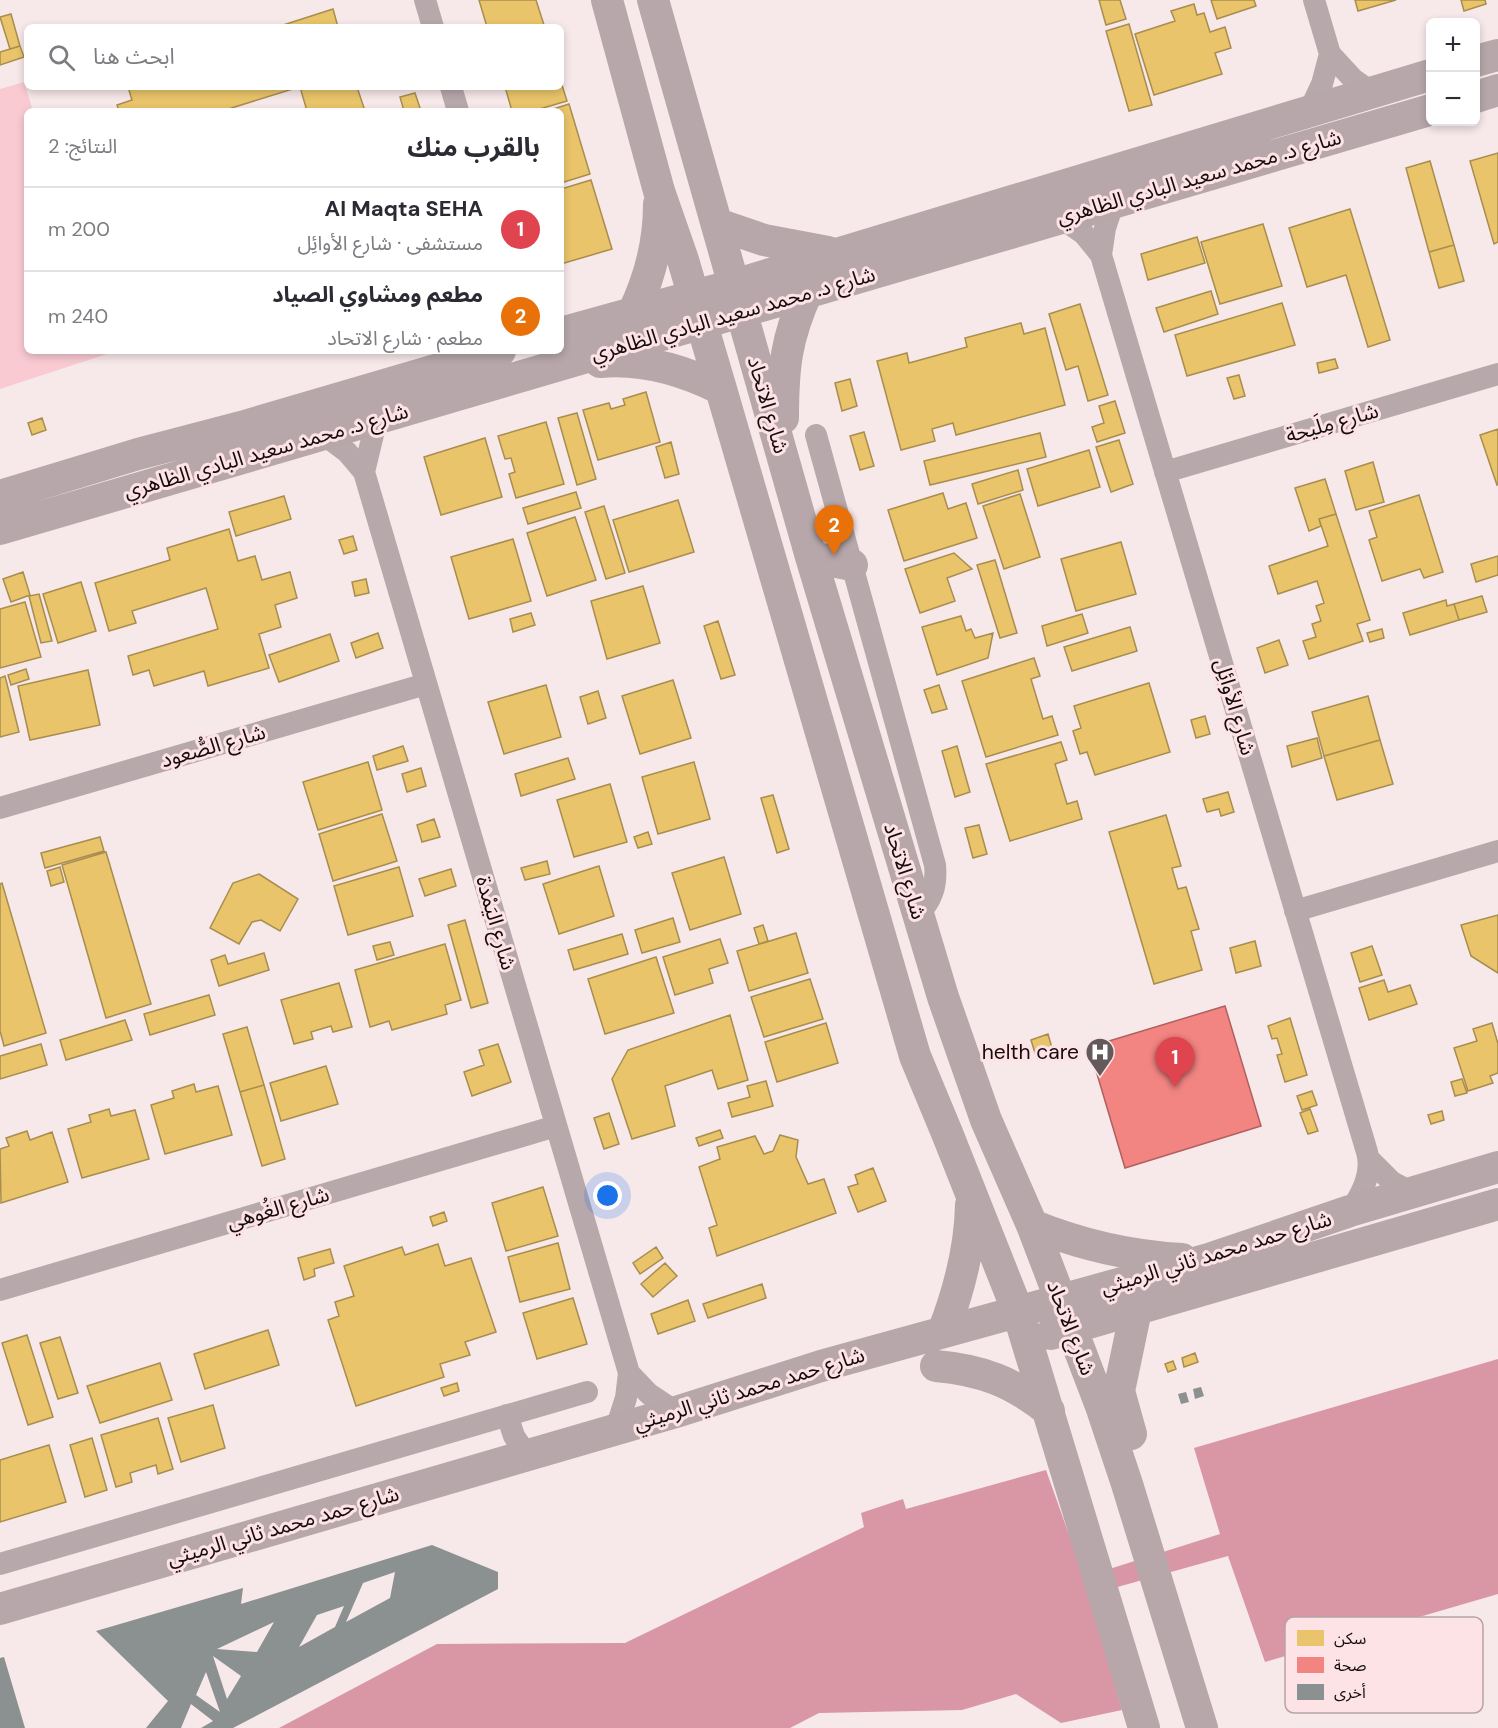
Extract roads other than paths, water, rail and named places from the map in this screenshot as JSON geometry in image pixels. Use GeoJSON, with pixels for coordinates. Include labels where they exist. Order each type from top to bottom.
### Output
{"type":"FeatureCollection","features":[{"type":"Feature","properties":{"kind":"main road","name":"شارع الاتحاد"},"geometry":{"type":"LineString","coordinates":[[607,0],[659,191],[721,389],[915,1056],[1023,1327],[1066,1468],[1138,1726]]}},
{"type":"Feature","properties":{"kind":"main road","name":"شارع الاتحاد"},"geometry":{"type":"LineString","coordinates":[[653,0],[811,557],[943,998],[986,1120],[1032,1225],[1127,1484],[1200,1722]]}},
{"type":"Feature","properties":{"kind":"main road"},"geometry":{"type":"LineString","coordinates":[[1480,60],[1498,55]]}},
{"type":"Feature","properties":{"kind":"main road","name":"شارع د. محمد سعيد البادي الظاهري"},"geometry":{"type":"LineString","coordinates":[[0,496],[138,454],[323,434],[554,367],[697,309],[738,298],[838,253],[1426,76]]}},
{"type":"Feature","properties":{"kind":"main road"},"geometry":{"type":"LineString","coordinates":[[1480,96],[1498,90]]}},
{"type":"Feature","properties":{"kind":"main road","name":"شارع د. محمد سعيد البادي الظاهري"},"geometry":{"type":"LineString","coordinates":[[738,298],[807,292],[1426,111]]}},
{"type":"Feature","properties":{"kind":"main road"},"geometry":{"type":"LineString","coordinates":[[633,313],[651,266],[658,225],[659,191]]}},
{"type":"Feature","properties":{"kind":"main road"},"geometry":{"type":"LineString","coordinates":[[717,224],[764,240],[838,253]]}},
{"type":"Feature","properties":{"kind":"main road"},"geometry":{"type":"LineString","coordinates":[[783,458],[785,362],[796,318],[807,292]]}},
{"type":"Feature","properties":{"kind":"main road","name":"شارع د. محمد سعيد البادي الظاهري"},"geometry":{"type":"LineString","coordinates":[[564,332],[633,313],[697,309]]}},
{"type":"Feature","properties":{"kind":"main road","name":"شارع د. محمد سعيد البادي الظاهري"},"geometry":{"type":"LineString","coordinates":[[0,529],[490,354]]}},
{"type":"Feature","properties":{"kind":"main road"},"geometry":{"type":"LineString","coordinates":[[554,367],[634,361],[674,369],[721,389]]}},
{"type":"Feature","properties":{"kind":"main road"},"geometry":{"type":"LineString","coordinates":[[811,557],[852,565]]}},
{"type":"Feature","properties":{"kind":"main road","name":"شارع حمد محمد ثاني الرميثي"},"geometry":{"type":"LineString","coordinates":[[0,1609],[616,1430],[821,1366],[943,1332],[1023,1327],[1066,1315],[1209,1259],[1350,1211],[1498,1167]]}},
{"type":"Feature","properties":{"kind":"main road"},"geometry":{"type":"LineString","coordinates":[[943,1332],[964,1269],[971,1220],[971,1195]]}},
{"type":"Feature","properties":{"kind":"main road","name":"شارع حمد محمد ثاني الرميثي"},"geometry":{"type":"LineString","coordinates":[[1066,1315],[1136,1310],[1498,1204]]}},
{"type":"Feature","properties":{"kind":"main road"},"geometry":{"type":"LineString","coordinates":[[1032,1225],[1063,1238],[1123,1253],[1209,1259]]}},
{"type":"Feature","properties":{"kind":"main road"},"geometry":{"type":"LineString","coordinates":[[1127,1484],[1136,1460],[1135,1447],[1119,1391],[1136,1310]]}},
{"type":"Feature","properties":{"kind":"main road"},"geometry":{"type":"LineString","coordinates":[[936,1366],[961,1368],[986,1374],[1016,1388],[1049,1411]]}},
{"type":"Feature","properties":{"kind":"street"},"geometry":{"type":"LineString","coordinates":[[425,0],[432,24]]}},
{"type":"Feature","properties":{"kind":"street"},"geometry":{"type":"LineString","coordinates":[[1314,0],[1330,54],[1345,72],[1372,92]]}},
{"type":"Feature","properties":{"kind":"street"},"geometry":{"type":"LineString","coordinates":[[1309,112],[1322,84],[1330,54]]}},
{"type":"Feature","properties":{"kind":"street"},"geometry":{"type":"LineString","coordinates":[[452,90],[457,108]]}},
{"type":"Feature","properties":{"kind":"street","name":"شارع الأوائِل"},"geometry":{"type":"LineString","coordinates":[[1101,255],[1114,201]]}},
{"type":"Feature","properties":{"kind":"street","name":"شارع الأوائِل"},"geometry":{"type":"LineString","coordinates":[[1061,218],[1084,234],[1101,255],[1369,1158],[1366,1181],[1350,1211]]}},
{"type":"Feature","properties":{"kind":"street","name":"شارع مِلَيحة"},"geometry":{"type":"LineString","coordinates":[[1166,472],[1498,374]]}},
{"type":"Feature","properties":{"kind":"street"},"geometry":{"type":"LineString","coordinates":[[364,472],[378,418]]}},
{"type":"Feature","properties":{"kind":"street","name":"شارع اليَمْدة"},"geometry":{"type":"LineString","coordinates":[[323,434],[346,452],[364,472],[629,1373],[626,1398],[616,1430]]}},
{"type":"Feature","properties":{"kind":"street"},"geometry":{"type":"LineString","coordinates":[[816,435],[935,865],[934,893],[918,915]]}},
{"type":"Feature","properties":{"kind":"street","name":"شارع الصُّعود"},"geometry":{"type":"LineString","coordinates":[[0,808],[426,684]]}},
{"type":"Feature","properties":{"kind":"street"},"geometry":{"type":"LineString","coordinates":[[1295,911],[1498,851]]}},
{"type":"Feature","properties":{"kind":"street","name":"شارع الغُوهي"},"geometry":{"type":"LineString","coordinates":[[0,1290],[556,1126]]}},
{"type":"Feature","properties":{"kind":"street","name":"شارع الأوائِل"},"geometry":{"type":"LineString","coordinates":[[1369,1158],[1392,1182],[1411,1192]]}},
{"type":"Feature","properties":{"kind":"street","name":"شارع اليَمْدة"},"geometry":{"type":"LineString","coordinates":[[629,1373],[649,1394],[676,1412]]}},
{"type":"Feature","properties":{"kind":"street"},"geometry":{"type":"LineString","coordinates":[[0,1564],[587,1392]]}},
{"type":"Feature","properties":{"kind":"street"},"geometry":{"type":"LineString","coordinates":[[507,1415],[514,1436],[526,1455]]}},
{"type":"Feature","properties":{"kind":"place","name":"مطعم ومشاوي الصياد"},"geometry":{"type":"Point","coordinates":[834,555]}},
{"type":"Feature","properties":{"kind":"place","name":"helth care"},"geometry":{"type":"Point","coordinates":[1100,1078]}},
{"type":"Feature","properties":{"kind":"place","name":"Al Maqta SEHA"},"geometry":{"type":"Point","coordinates":[1175,1087]}}]}
